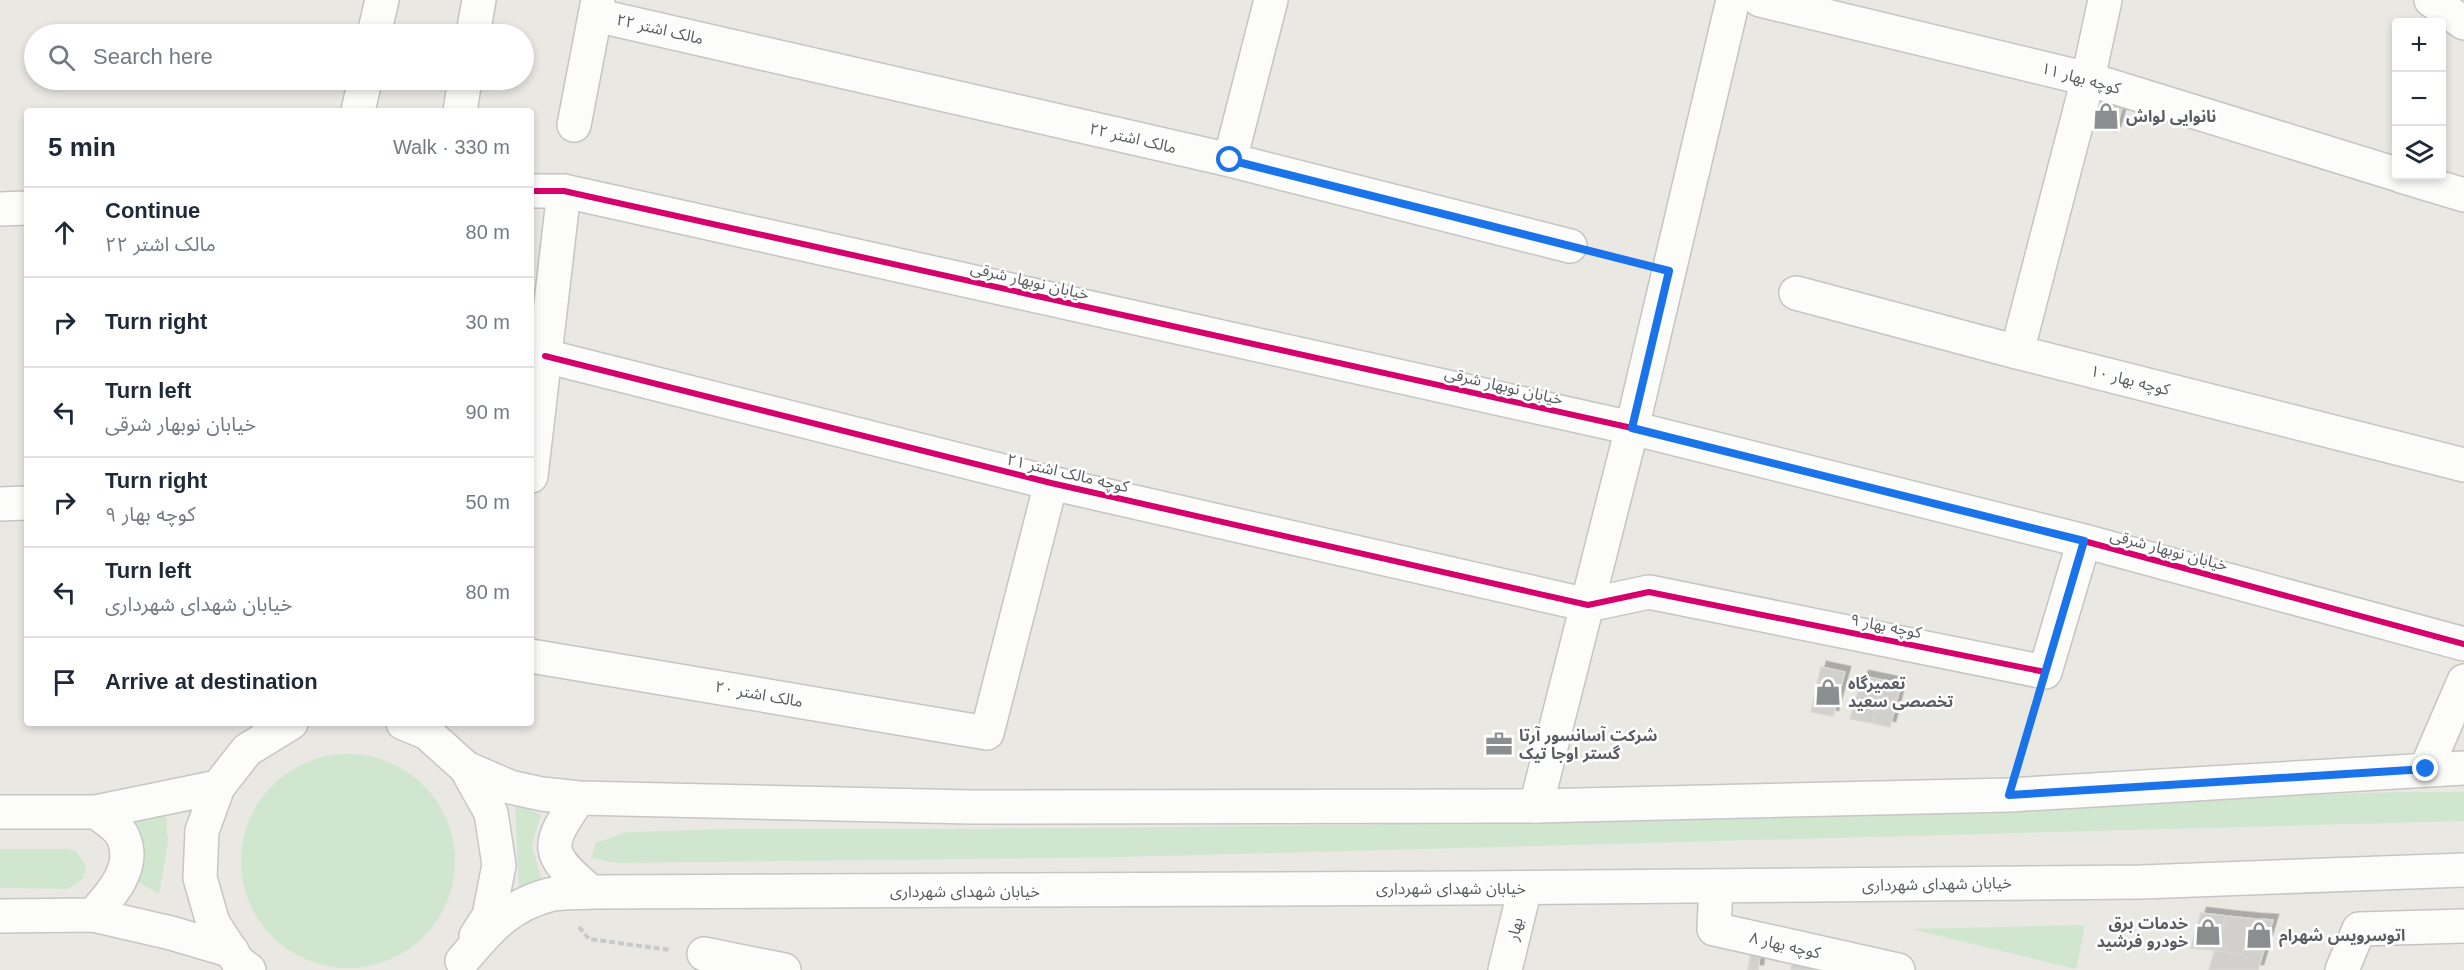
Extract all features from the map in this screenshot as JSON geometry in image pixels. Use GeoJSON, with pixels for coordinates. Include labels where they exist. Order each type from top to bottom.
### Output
{"type":"FeatureCollection","features":[{"type":"Feature","properties":{"kind":"street"},"geometry":{"type":"LineString","coordinates":[[376,24],[382,0]]}},
{"type":"Feature","properties":{"kind":"street"},"geometry":{"type":"LineString","coordinates":[[475,24],[479,0]]}},
{"type":"Feature","properties":{"kind":"street"},"geometry":{"type":"LineString","coordinates":[[1230,160],[1271,0]]}},
{"type":"Feature","properties":{"kind":"street"},"geometry":{"type":"LineString","coordinates":[[1536,806],[1632,428],[1733,0]]}},
{"type":"Feature","properties":{"kind":"street","name":"کوچه بهار ۱۱"},"geometry":{"type":"LineString","coordinates":[[1760,0],[2088,79],[2392,173]]}},
{"type":"Feature","properties":{"kind":"street"},"geometry":{"type":"LineString","coordinates":[[2017,352],[2088,79],[2105,0]]}},
{"type":"Feature","properties":{"kind":"street"},"geometry":{"type":"LineString","coordinates":[[2431,0],[2464,23]]}},
{"type":"Feature","properties":{"kind":"street"},"geometry":{"type":"LineString","coordinates":[[574,125],[597,7]]}},
{"type":"Feature","properties":{"kind":"street","name":"مالک اشتر ۲۲"},"geometry":{"type":"LineString","coordinates":[[597,7],[1230,160],[1570,246]]}},
{"type":"Feature","properties":{"kind":"street"},"geometry":{"type":"LineString","coordinates":[[359,108],[363,90]]}},
{"type":"Feature","properties":{"kind":"street"},"geometry":{"type":"LineString","coordinates":[[460,108],[463,90]]}},
{"type":"Feature","properties":{"kind":"street","name":"کوچه بهار ۱۱"},"geometry":{"type":"LineString","coordinates":[[2415,180],[2464,195]]}},
{"type":"Feature","properties":{"kind":"street","name":"خیابان نوبهار شرقی"},"geometry":{"type":"LineString","coordinates":[[534,191],[564,191],[1632,428],[2084,541],[2464,644]]}},
{"type":"Feature","properties":{"kind":"street"},"geometry":{"type":"LineString","coordinates":[[534,450],[564,191]]}},
{"type":"Feature","properties":{"kind":"street"},"geometry":{"type":"LineString","coordinates":[[0,209],[24,208]]}},
{"type":"Feature","properties":{"kind":"street","name":"کوچه بهار ۱۰"},"geometry":{"type":"LineString","coordinates":[[1796,293],[2017,352],[2464,465]]}},
{"type":"Feature","properties":{"kind":"street","name":"کوچه مالک اشتر ۲۱"},"geometry":{"type":"LineString","coordinates":[[545,356],[1051,483],[1588,605]]}},
{"type":"Feature","properties":{"kind":"street","name":"مالک اشتر ۲۰"},"geometry":{"type":"LineString","coordinates":[[534,657],[987,733],[1051,483]]}},
{"type":"Feature","properties":{"kind":"street"},"geometry":{"type":"LineString","coordinates":[[0,504],[24,503]]}},
{"type":"Feature","properties":{"kind":"street"},"geometry":{"type":"LineString","coordinates":[[2045,672],[2084,541]]}},
{"type":"Feature","properties":{"kind":"street","name":"کوچه بهار ۹"},"geometry":{"type":"LineString","coordinates":[[1588,605],[1648,592],[2045,672]]}},
{"type":"Feature","properties":{"kind":"street"},"geometry":{"type":"LineString","coordinates":[[2426,769],[2464,681]]}},
{"type":"Feature","properties":{"kind":"street"},"geometry":{"type":"LineString","coordinates":[[242,964],[213,923],[200,878],[202,831],[218,787],[247,750],[283,726]]}},
{"type":"Feature","properties":{"kind":"street"},"geometry":{"type":"LineString","coordinates":[[410,726],[427,733],[466,768],[510,787],[542,794],[579,798],[971,807],[1536,806],[2009,795],[2464,768]]}},
{"type":"Feature","properties":{"kind":"street"},"geometry":{"type":"LineString","coordinates":[[456,965],[489,916],[499,865],[491,813],[466,768]]}},
{"type":"Feature","properties":{"kind":"street"},"geometry":{"type":"LineString","coordinates":[[0,812],[96,812],[218,787]]}},
{"type":"Feature","properties":{"kind":"street"},"geometry":{"type":"LineString","coordinates":[[579,798],[558,828],[554,849],[563,868],[591,892]]}},
{"type":"Feature","properties":{"kind":"street"},"geometry":{"type":"LineString","coordinates":[[93,915],[114,892],[123,873],[126,855],[123,837],[113,825],[96,812]]}},
{"type":"Feature","properties":{"kind":"street","name":"خیابان شهدای شهرداری"},"geometry":{"type":"LineString","coordinates":[[456,965],[500,919],[519,907],[550,895],[591,892],[1525,888],[2141,882],[2464,870]]}},
{"type":"Feature","properties":{"kind":"street","name":"کوچه بهار ۸"},"geometry":{"type":"LineString","coordinates":[[1716,886],[1714,929],[1898,970]]}},
{"type":"Feature","properties":{"kind":"street","name":"بهار"},"geometry":{"type":"LineString","coordinates":[[1505,970],[1525,888]]}},
{"type":"Feature","properties":{"kind":"street"},"geometry":{"type":"LineString","coordinates":[[0,916],[93,915],[171,933],[242,964]]}},
{"type":"Feature","properties":{"kind":"street"},"geometry":{"type":"LineString","coordinates":[[2342,970],[2359,929],[2464,926]]}},
{"type":"Feature","properties":{"kind":"street"},"geometry":{"type":"LineString","coordinates":[[704,954],[784,970]]}},
{"type":"Feature","properties":{"kind":"path"},"geometry":{"type":"LineString","coordinates":[[1570,246],[1669,271]]}},
{"type":"Feature","properties":{"kind":"path"},"geometry":{"type":"LineString","coordinates":[[2009,795],[2045,672]]}},
{"type":"Feature","properties":{"kind":"path"},"geometry":{"type":"LineString","coordinates":[[550,895],[589,939],[704,954]]}},
{"type":"Feature","properties":{"kind":"green space"},"geometry":{"type":"Polygon","coordinates":[[[348,754],[369,756],[389,762],[416,778],[431,793],[447,820],[453,840],[455,861],[453,882],[447,902],[431,929],[416,944],[389,960],[369,966],[348,968],[327,966],[307,960],[280,944],[265,929],[249,902],[243,882],[241,861],[243,840],[249,820],[265,793],[280,778],[307,762],[327,756],[348,754]]]}},
{"type":"Feature","properties":{"kind":"green space"},"geometry":{"type":"Polygon","coordinates":[[[2401,792],[2464,792],[2464,821],[1122,857],[616,863],[591,858],[596,843],[627,832],[735,829],[1354,825],[2401,792]]]}},
{"type":"Feature","properties":{"kind":"green space"},"geometry":{"type":"Polygon","coordinates":[[[165,803],[168,842],[159,894],[133,879],[128,817],[165,803]]]}},
{"type":"Feature","properties":{"kind":"green space"},"geometry":{"type":"Polygon","coordinates":[[[515,803],[541,815],[532,845],[542,883],[519,888],[515,803]]]}},
{"type":"Feature","properties":{"kind":"green space"},"geometry":{"type":"Polygon","coordinates":[[[0,849],[75,851],[86,865],[83,878],[68,889],[0,888],[0,849]]]}},
{"type":"Feature","properties":{"kind":"green space"},"geometry":{"type":"Polygon","coordinates":[[[2085,925],[2076,969],[1911,929],[2085,925]]]}},
{"type":"Feature","properties":{"kind":"building"},"geometry":{"type":"Polygon","coordinates":[[[2110,101],[2123,105],[2115,132],[2083,120],[2095,105],[2110,101]]]}},
{"type":"Feature","properties":{"kind":"building","name":"تعمیرگاه تخصصی سعید"},"geometry":{"type":"Polygon","coordinates":[[[1821,667],[1845,672],[1833,716],[1811,712],[1821,667]]]}},
{"type":"Feature","properties":{"kind":"building"},"geometry":{"type":"Polygon","coordinates":[[[1863,676],[1883,680],[1872,723],[1850,719],[1863,676]]]}},
{"type":"Feature","properties":{"kind":"building"},"geometry":{"type":"Polygon","coordinates":[[[1883,680],[1901,684],[1890,727],[1872,723],[1883,680]]]}},
{"type":"Feature","properties":{"kind":"building","name":"خدمات برق خودرو فرشید"},"geometry":{"type":"Polygon","coordinates":[[[2201,913],[2226,916],[2215,950],[2191,948],[2201,913]]]}},
{"type":"Feature","properties":{"kind":"building"},"geometry":{"type":"Polygon","coordinates":[[[2226,916],[2255,919],[2242,955],[2215,950],[2226,916]]]}},
{"type":"Feature","properties":{"kind":"building","name":"اتوسرویس شهرام"},"geometry":{"type":"Polygon","coordinates":[[[2255,919],[2273,920],[2258,970],[2209,970],[2215,950],[2242,955],[2255,919]]]}},
{"type":"Feature","properties":{"kind":"building"},"geometry":{"type":"Polygon","coordinates":[[[1751,954],[1760,955],[1758,970],[1748,970],[1751,954]]]}},
{"type":"Feature","properties":{"kind":"building"},"geometry":{"type":"Polygon","coordinates":[[[1793,960],[1812,963],[1811,970],[1791,970],[1793,960]]]}},
{"type":"Feature","properties":{"kind":"cycle path"},"geometry":{"type":"LineString","coordinates":[[534,191],[564,191],[1632,428],[2084,541],[2464,644]]}},
{"type":"Feature","properties":{"kind":"cycle path"},"geometry":{"type":"LineString","coordinates":[[545,356],[1051,483],[1588,605],[1649,592],[2045,672],[2084,541]]}},
{"type":"Feature","properties":{"kind":"place","name":"نانوایی لواش"},"geometry":{"type":"Point","coordinates":[2106,116]}},
{"type":"Feature","properties":{"kind":"place","name":"تعمیرگاه تخصصی سعید"},"geometry":{"type":"Point","coordinates":[1828,692]}},
{"type":"Feature","properties":{"kind":"place","name":"شرکت آسانسور آرتا گستر اوجا تیک"},"geometry":{"type":"Point","coordinates":[1499,744]}},
{"type":"Feature","properties":{"kind":"place","name":"خدمات برق خودرو فرشید"},"geometry":{"type":"Point","coordinates":[2208,932]}},
{"type":"Feature","properties":{"kind":"place","name":"اتوسرویس شهرام"},"geometry":{"type":"Point","coordinates":[2259,935]}},
{"type":"Feature","properties":{"kind":"route"},"geometry":{"type":"LineString","coordinates":[[1230,160],[1669,271],[1632,428],[2084,541],[2009,795],[2426,769]]}}]}
